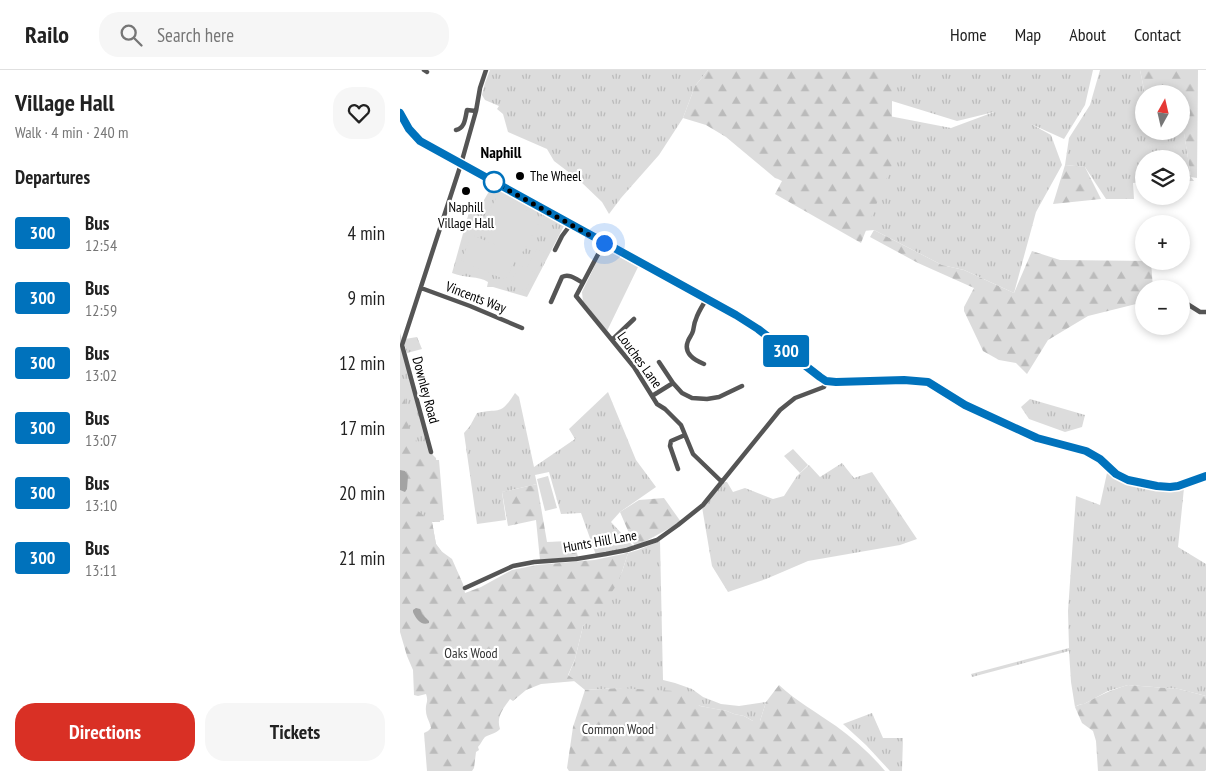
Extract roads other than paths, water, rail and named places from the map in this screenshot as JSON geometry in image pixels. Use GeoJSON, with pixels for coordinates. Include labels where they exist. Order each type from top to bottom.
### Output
{"type":"FeatureCollection","features":[{"type":"Feature","properties":{"kind":"street","name":"Downley Road"},"geometry":{"type":"LineString","coordinates":[[431,452],[402,346],[461,164],[486,70]]}},
{"type":"Feature","properties":{"kind":"street"},"geometry":{"type":"LineString","coordinates":[[456,130],[463,127],[467,110],[476,111]]}},
{"type":"Feature","properties":{"kind":"street"},"geometry":{"type":"LineString","coordinates":[[400,113],[402,123],[420,141],[736,315],[828,381],[904,380],[928,382],[965,405],[1037,438],[1086,451],[1100,459],[1116,474],[1128,480],[1170,487],[1206,476]]}},
{"type":"Feature","properties":{"kind":"street"},"geometry":{"type":"LineString","coordinates":[[555,250],[570,224]]}},
{"type":"Feature","properties":{"kind":"street","name":"Louches Lane"},"geometry":{"type":"LineString","coordinates":[[604,243],[576,296],[634,366],[657,404],[680,425],[693,454],[722,482]]}},
{"type":"Feature","properties":{"kind":"street"},"geometry":{"type":"LineString","coordinates":[[551,302],[564,276],[568,275],[583,283]]}},
{"type":"Feature","properties":{"kind":"street","name":"Vincents Way"},"geometry":{"type":"LineString","coordinates":[[421,288],[522,328]]}},
{"type":"Feature","properties":{"kind":"street"},"geometry":{"type":"LineString","coordinates":[[704,364],[690,356],[686,347],[696,319],[707,298]]}},
{"type":"Feature","properties":{"kind":"street"},"geometry":{"type":"LineString","coordinates":[[1190,306],[1200,312],[1206,312]]}},
{"type":"Feature","properties":{"kind":"street"},"geometry":{"type":"LineString","coordinates":[[612,340],[634,319]]}},
{"type":"Feature","properties":{"kind":"street"},"geometry":{"type":"LineString","coordinates":[[659,362],[682,393],[692,398],[707,399],[719,397],[742,386]]}},
{"type":"Feature","properties":{"kind":"street","name":"Hunts Hill Lane"},"geometry":{"type":"LineString","coordinates":[[464,588],[514,566],[606,554],[634,548],[657,540],[703,505],[780,410],[795,398],[824,387],[828,381]]}},
{"type":"Feature","properties":{"kind":"street"},"geometry":{"type":"LineString","coordinates":[[652,396],[673,383]]}},
{"type":"Feature","properties":{"kind":"street"},"geometry":{"type":"LineString","coordinates":[[678,469],[670,446],[671,441],[685,435]]}},
{"type":"Feature","properties":{"kind":"place","name":"The Wheel"},"geometry":{"type":"Point","coordinates":[520,176]}},
{"type":"Feature","properties":{"kind":"place","name":"Naphill Village Hall"},"geometry":{"type":"Point","coordinates":[466,191]}},
{"type":"Feature","properties":{"kind":"district","name":"Naphill"},"geometry":{"type":"Point","coordinates":[501,152]}},
{"type":"Feature","properties":{"kind":"park label","name":"Oaks Wood"},"geometry":{"type":"Point","coordinates":[471,653]}},
{"type":"Feature","properties":{"kind":"park label","name":"Common Wood"},"geometry":{"type":"Point","coordinates":[618,729]}}]}
